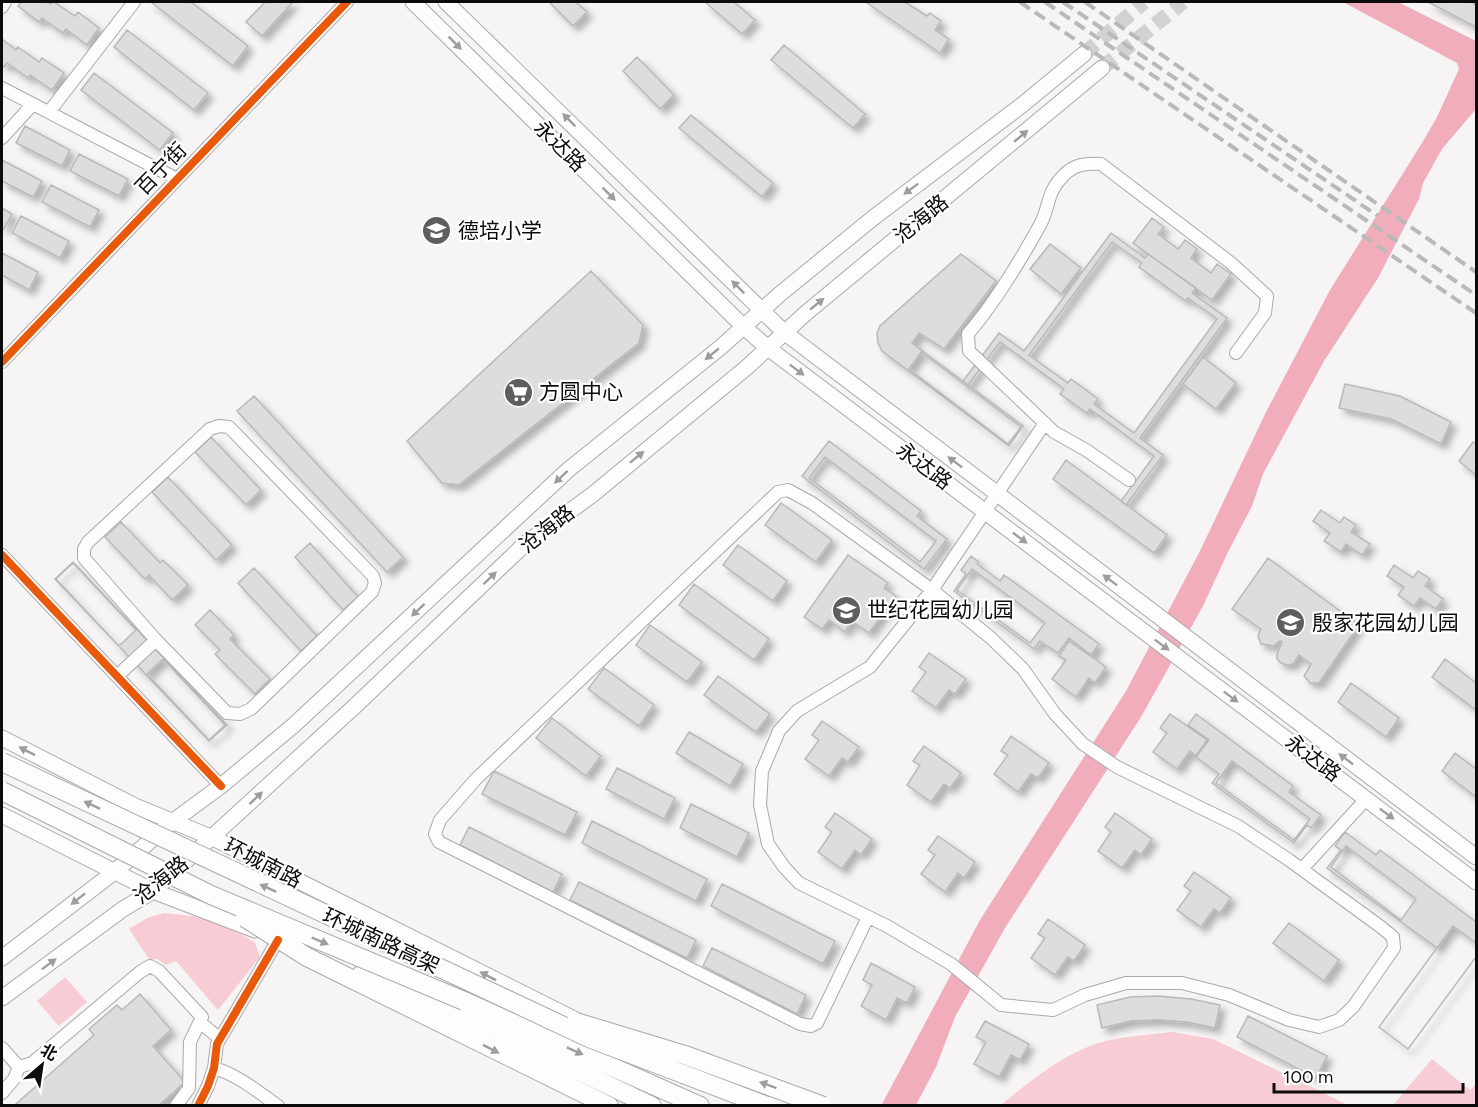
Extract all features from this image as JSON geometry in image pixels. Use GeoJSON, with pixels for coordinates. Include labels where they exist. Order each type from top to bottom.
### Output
{"type":"FeatureCollection","features":[{"type":"Feature","properties":{"kind":"highway","name":"环城南路高架"},"geometry":{"type":"LineString","coordinates":[[2,762],[513,996],[589,1038],[766,1106]]}},
{"type":"Feature","properties":{"kind":"highway","name":"环城南路高架"},"geometry":{"type":"LineString","coordinates":[[2,791],[211,895],[464,1002],[700,1106]]}},
{"type":"Feature","properties":{"kind":"highway"},"geometry":{"type":"LineString","coordinates":[[211,895],[307,957],[609,1106]]}},
{"type":"Feature","properties":{"kind":"highway"},"geometry":{"type":"LineString","coordinates":[[513,996],[685,1054],[823,1106]]}},
{"type":"Feature","properties":{"kind":"highway"},"geometry":{"type":"LineString","coordinates":[[503,1035],[652,1106]]}},
{"type":"Feature","properties":{"kind":"main road","name":"永达路"},"geometry":{"type":"LineString","coordinates":[[413,2],[768,348],[1476,882]]}},
{"type":"Feature","properties":{"kind":"main road","name":"永达路"},"geometry":{"type":"LineString","coordinates":[[446,2],[784,332],[1476,857]]}},
{"type":"Feature","properties":{"kind":"main road","name":"沧海路"},"geometry":{"type":"LineString","coordinates":[[2,958],[113,873],[172,822],[221,786],[294,725],[568,470],[744,327],[873,218],[1022,105],[1084,54]]}},
{"type":"Feature","properties":{"kind":"main road","name":"沧海路"},"geometry":{"type":"LineString","coordinates":[[2,998],[123,909],[153,891],[213,838],[526,543],[592,495],[1102,68]]}},
{"type":"Feature","properties":{"kind":"main road","name":"环城南路"},"geometry":{"type":"LineString","coordinates":[[2,738],[135,806],[213,838],[513,996],[747,1106]]}},
{"type":"Feature","properties":{"kind":"main road"},"geometry":{"type":"LineString","coordinates":[[2,815],[113,873],[153,891],[278,940],[503,1035],[660,1106]]}},
{"type":"Feature","properties":{"kind":"street"},"geometry":{"type":"LineString","coordinates":[[2,7],[5,2]]}},
{"type":"Feature","properties":{"kind":"street"},"geometry":{"type":"LineString","coordinates":[[49,112],[134,2]]}},
{"type":"Feature","properties":{"kind":"street","name":"百宁街"},"geometry":{"type":"LineString","coordinates":[[2,362],[347,2]]}},
{"type":"Feature","properties":{"kind":"street"},"geometry":{"type":"LineString","coordinates":[[2,88],[177,179]]}},
{"type":"Feature","properties":{"kind":"street"},"geometry":{"type":"LineString","coordinates":[[2,138],[33,104]]}},
{"type":"Feature","properties":{"kind":"street"},"geometry":{"type":"LineString","coordinates":[[1129,480],[1086,450],[1054,432],[969,351],[968,334],[989,309],[1041,223],[1051,190],[1065,174],[1083,162],[1101,164],[1231,263],[1267,296],[1265,313],[1236,353]]}},
{"type":"Feature","properties":{"kind":"street"},"geometry":{"type":"LineString","coordinates":[[868,917],[817,1023],[811,1026],[789,1019],[439,842],[435,834],[440,820],[476,779],[778,492],[788,490],[812,503],[932,591],[991,638],[1023,669],[1055,714],[1083,744],[1117,766],[1238,826],[1381,927],[1393,937],[1394,948],[1353,1007],[1339,1020],[1319,1028],[1289,1020],[1229,995],[1182,983],[1126,983],[1085,995],[1053,1010],[1001,1005],[951,964],[868,917],[799,883],[768,844],[760,805],[762,771],[779,731],[797,711],[870,667],[932,591],[1045,423]]}},
{"type":"Feature","properties":{"kind":"street"},"geometry":{"type":"LineString","coordinates":[[219,426],[229,427],[373,576],[375,583],[372,592],[250,709],[240,714],[227,713],[156,640],[84,558],[84,549],[88,542],[210,429],[219,426]]}},
{"type":"Feature","properties":{"kind":"street"},"geometry":{"type":"LineString","coordinates":[[2,555],[221,786]]}},
{"type":"Feature","properties":{"kind":"street"},"geometry":{"type":"LineString","coordinates":[[117,676],[156,640]]}},
{"type":"Feature","properties":{"kind":"street"},"geometry":{"type":"LineString","coordinates":[[1302,869],[1367,798]]}},
{"type":"Feature","properties":{"kind":"street"},"geometry":{"type":"LineString","coordinates":[[198,1106],[214,1068],[215,1050],[220,1039],[278,940]]}},
{"type":"Feature","properties":{"kind":"street"},"geometry":{"type":"LineString","coordinates":[[19,1067],[32,1063],[150,966],[159,971],[202,1017],[190,1042],[189,1088],[176,1106]]}},
{"type":"Feature","properties":{"kind":"street"},"geometry":{"type":"LineString","coordinates":[[201,1023],[220,1039]]}},
{"type":"Feature","properties":{"kind":"street"},"geometry":{"type":"LineString","coordinates":[[2,1048],[19,1067]]}},
{"type":"Feature","properties":{"kind":"street"},"geometry":{"type":"LineString","coordinates":[[2,1093],[14,1079],[19,1067]]}},
{"type":"Feature","properties":{"kind":"street"},"geometry":{"type":"LineString","coordinates":[[214,1068],[241,1080],[278,1106]]}},
{"type":"Feature","properties":{"kind":"shaded area"},"geometry":{"type":"Polygon","coordinates":[[[1343,2],[1398,2],[1476,41],[1476,109],[1442,149],[1423,183],[1419,199],[1378,278],[1324,361],[1263,474],[1252,506],[1203,606],[1141,717],[1005,928],[955,1017],[936,1067],[916,1105],[881,1106],[980,920],[1126,691],[1200,551],[1266,412],[1330,290],[1422,143],[1459,69],[1457,63],[1343,2]]]}},
{"type":"Feature","properties":{"kind":"shaded area"},"geometry":{"type":"Polygon","coordinates":[[[164,913],[201,917],[243,935],[255,943],[260,957],[218,1010],[176,961],[166,965],[157,959],[149,959],[129,929],[147,918],[164,913]]]}},
{"type":"Feature","properties":{"kind":"shaded area"},"geometry":{"type":"Polygon","coordinates":[[[65,977],[87,1002],[59,1026],[37,1001],[65,977]]]}},
{"type":"Feature","properties":{"kind":"shaded area"},"geometry":{"type":"Polygon","coordinates":[[[1172,1032],[1213,1039],[1348,1105],[1001,1105],[1047,1069],[1085,1048],[1116,1039],[1172,1032]]]}},
{"type":"Feature","properties":{"kind":"shaded area"},"geometry":{"type":"Polygon","coordinates":[[[1432,1059],[1470,1090],[1476,1084],[1476,1105],[1393,1105],[1432,1059]]]}},
{"type":"Feature","properties":{"kind":"building"},"geometry":{"type":"Polygon","coordinates":[[[21,2],[51,4],[54,2],[75,16],[78,12],[99,28],[87,45],[66,29],[63,33],[42,18],[39,22],[18,6],[21,2]]]}},
{"type":"Feature","properties":{"kind":"building"},"geometry":{"type":"Polygon","coordinates":[[[151,2],[191,2],[248,46],[233,66],[151,2]]]}},
{"type":"Feature","properties":{"kind":"building"},"geometry":{"type":"Polygon","coordinates":[[[265,2],[293,2],[262,36],[246,22],[265,2]]]}},
{"type":"Feature","properties":{"kind":"building"},"geometry":{"type":"Polygon","coordinates":[[[549,2],[576,2],[587,12],[573,26],[549,2]]]}},
{"type":"Feature","properties":{"kind":"building"},"geometry":{"type":"Polygon","coordinates":[[[705,2],[734,2],[755,20],[742,34],[705,2]]]}},
{"type":"Feature","properties":{"kind":"building"},"geometry":{"type":"Polygon","coordinates":[[[868,2],[905,2],[927,16],[930,13],[941,21],[935,30],[949,39],[940,53],[868,2]]]}},
{"type":"Feature","properties":{"kind":"building"},"geometry":{"type":"Polygon","coordinates":[[[1428,2],[1471,2],[1476,5],[1476,27],[1428,2]]]}},
{"type":"Feature","properties":{"kind":"building"},"geometry":{"type":"Polygon","coordinates":[[[127,30],[208,93],[194,110],[114,47],[127,30]]]}},
{"type":"Feature","properties":{"kind":"building"},"geometry":{"type":"Polygon","coordinates":[[[2,39],[16,50],[18,47],[39,62],[42,58],[64,73],[52,90],[30,75],[28,78],[7,63],[4,67],[2,65],[2,39]]]}},
{"type":"Feature","properties":{"kind":"building"},"geometry":{"type":"Polygon","coordinates":[[[784,45],[865,114],[853,128],[771,60],[784,45]]]}},
{"type":"Feature","properties":{"kind":"building"},"geometry":{"type":"Polygon","coordinates":[[[637,57],[674,95],[660,109],[623,71],[637,57]]]}},
{"type":"Feature","properties":{"kind":"building"},"geometry":{"type":"Polygon","coordinates":[[[94,73],[173,133],[160,150],[81,90],[94,73]]]}},
{"type":"Feature","properties":{"kind":"building"},"geometry":{"type":"Polygon","coordinates":[[[691,115],[773,183],[762,197],[679,128],[691,115]]]}},
{"type":"Feature","properties":{"kind":"building"},"geometry":{"type":"Polygon","coordinates":[[[25,126],[70,150],[62,166],[16,143],[25,126]]]}},
{"type":"Feature","properties":{"kind":"building"},"geometry":{"type":"Polygon","coordinates":[[[79,154],[128,179],[119,196],[70,171],[79,154]]]}},
{"type":"Feature","properties":{"kind":"building"},"geometry":{"type":"Polygon","coordinates":[[[2,160],[42,181],[33,197],[2,181],[2,160]]]}},
{"type":"Feature","properties":{"kind":"building"},"geometry":{"type":"Polygon","coordinates":[[[51,185],[99,210],[90,227],[42,202],[51,185]]]}},
{"type":"Feature","properties":{"kind":"building"},"geometry":{"type":"Polygon","coordinates":[[[2,208],[12,214],[3,230],[2,229],[2,208]]]}},
{"type":"Feature","properties":{"kind":"building"},"geometry":{"type":"Polygon","coordinates":[[[21,216],[69,241],[60,258],[12,233],[21,216]]]}},
{"type":"Feature","properties":{"kind":"building"},"geometry":{"type":"Polygon","coordinates":[[[1152,218],[1164,227],[1158,234],[1178,249],[1185,240],[1197,249],[1191,258],[1211,273],[1217,264],[1231,274],[1212,300],[1133,243],[1152,218]]]}},
{"type":"Feature","properties":{"kind":"building"},"geometry":{"type":"Polygon","coordinates":[[[1111,233],[1145,258],[1148,254],[1196,288],[1192,293],[1227,318],[1140,438],[1163,455],[1126,505],[1121,501],[1154,456],[1090,409],[1087,413],[1060,394],[1064,389],[1000,342],[968,385],[963,381],[999,333],[1024,351],[1111,233]],[[1112,242],[1029,355],[1068,383],[1071,379],[1098,399],[1094,404],[1134,433],[1217,319],[1188,298],[1186,301],[1139,267],[1142,263],[1112,242]]]}},
{"type":"Feature","properties":{"kind":"building"},"geometry":{"type":"Polygon","coordinates":[[[1050,244],[1081,268],[1061,294],[1030,269],[1050,244]]]}},
{"type":"Feature","properties":{"kind":"building"},"geometry":{"type":"Polygon","coordinates":[[[2,253],[38,272],[29,290],[2,275],[2,253]]]}},
{"type":"Feature","properties":{"kind":"building"},"geometry":{"type":"Polygon","coordinates":[[[961,254],[996,281],[944,349],[919,333],[912,343],[1023,426],[1009,446],[882,351],[878,343],[877,333],[880,326],[961,254]]]}},
{"type":"Feature","properties":{"kind":"building","name":"方圆中心"},"geometry":{"type":"Polygon","coordinates":[[[591,271],[643,325],[639,343],[459,485],[442,483],[407,441],[591,271]]]}},
{"type":"Feature","properties":{"kind":"building"},"geometry":{"type":"Polygon","coordinates":[[[921,352],[1021,427],[1008,444],[909,369],[921,352]]]}},
{"type":"Feature","properties":{"kind":"building"},"geometry":{"type":"Polygon","coordinates":[[[1203,357],[1236,383],[1216,409],[1183,384],[1203,357]]]}},
{"type":"Feature","properties":{"kind":"building"},"geometry":{"type":"Polygon","coordinates":[[[1345,384],[1400,396],[1451,422],[1441,444],[1391,419],[1339,408],[1345,384]]]}},
{"type":"Feature","properties":{"kind":"building"},"geometry":{"type":"Polygon","coordinates":[[[254,396],[403,557],[387,572],[237,411],[254,396]]]}},
{"type":"Feature","properties":{"kind":"building"},"geometry":{"type":"Polygon","coordinates":[[[211,437],[261,490],[246,505],[195,452],[211,437]]]}},
{"type":"Feature","properties":{"kind":"building"},"geometry":{"type":"Polygon","coordinates":[[[829,441],[921,511],[917,516],[947,539],[924,569],[802,476],[829,441]]]}},
{"type":"Feature","properties":{"kind":"building"},"geometry":{"type":"Polygon","coordinates":[[[1473,442],[1476,444],[1476,475],[1459,461],[1473,442]]]}},
{"type":"Feature","properties":{"kind":"building"},"geometry":{"type":"Polygon","coordinates":[[[825,457],[936,541],[920,562],[809,478],[825,457]]]}},
{"type":"Feature","properties":{"kind":"building"},"geometry":{"type":"Polygon","coordinates":[[[1066,460],[1167,535],[1154,553],[1053,479],[1066,460]]]}},
{"type":"Feature","properties":{"kind":"building"},"geometry":{"type":"Polygon","coordinates":[[[168,477],[232,545],[216,560],[152,492],[168,477]]]}},
{"type":"Feature","properties":{"kind":"building"},"geometry":{"type":"Polygon","coordinates":[[[781,503],[832,540],[816,562],[765,525],[781,503]]]}},
{"type":"Feature","properties":{"kind":"building"},"geometry":{"type":"Polygon","coordinates":[[[1321,510],[1340,523],[1344,517],[1356,525],[1351,532],[1370,544],[1362,555],[1346,544],[1341,552],[1324,541],[1330,533],[1313,521],[1321,510]]]}},
{"type":"Feature","properties":{"kind":"building"},"geometry":{"type":"Polygon","coordinates":[[[121,522],[160,563],[163,560],[188,585],[172,600],[149,575],[145,579],[105,537],[121,522]]]}},
{"type":"Feature","properties":{"kind":"building"},"geometry":{"type":"Polygon","coordinates":[[[310,543],[358,597],[343,610],[295,557],[310,543]]]}},
{"type":"Feature","properties":{"kind":"building"},"geometry":{"type":"Polygon","coordinates":[[[738,545],[787,581],[773,601],[723,565],[738,545]]]}},
{"type":"Feature","properties":{"kind":"building"},"geometry":{"type":"Polygon","coordinates":[[[848,555],[888,583],[884,588],[896,596],[869,633],[852,621],[845,632],[829,620],[822,629],[804,617],[848,555]]]}},
{"type":"Feature","properties":{"kind":"building"},"geometry":{"type":"Polygon","coordinates":[[[971,556],[979,562],[977,564],[1000,581],[1004,575],[1099,644],[1091,655],[1069,638],[1058,653],[1040,641],[1034,649],[954,591],[966,574],[961,570],[971,556]]]}},
{"type":"Feature","properties":{"kind":"building"},"geometry":{"type":"Polygon","coordinates":[[[1268,558],[1359,625],[1319,683],[1310,683],[1304,676],[1311,664],[1299,655],[1293,664],[1281,663],[1277,659],[1277,654],[1282,642],[1274,646],[1261,644],[1258,636],[1261,629],[1232,609],[1268,558]]]}},
{"type":"Feature","properties":{"kind":"building"},"geometry":{"type":"Polygon","coordinates":[[[73,562],[227,725],[209,741],[55,579],[73,562]]]}},
{"type":"Feature","properties":{"kind":"building"},"geometry":{"type":"Polygon","coordinates":[[[73,563],[136,630],[119,646],[56,579],[73,563]]]}},
{"type":"Feature","properties":{"kind":"building"},"geometry":{"type":"Polygon","coordinates":[[[1394,565],[1413,578],[1418,571],[1430,579],[1425,586],[1443,599],[1436,609],[1420,598],[1414,606],[1398,595],[1404,587],[1387,576],[1394,565]]]}},
{"type":"Feature","properties":{"kind":"building"},"geometry":{"type":"Polygon","coordinates":[[[254,568],[317,636],[301,651],[238,583],[254,568]]]}},
{"type":"Feature","properties":{"kind":"building"},"geometry":{"type":"Polygon","coordinates":[[[972,569],[1045,623],[1030,643],[957,590],[972,569]]]}},
{"type":"Feature","properties":{"kind":"building"},"geometry":{"type":"Polygon","coordinates":[[[694,584],[769,639],[754,660],[679,605],[694,584]]]}},
{"type":"Feature","properties":{"kind":"building"},"geometry":{"type":"Polygon","coordinates":[[[210,610],[234,635],[230,639],[270,679],[255,694],[215,654],[220,650],[195,625],[210,610]]]}},
{"type":"Feature","properties":{"kind":"building"},"geometry":{"type":"Polygon","coordinates":[[[650,625],[702,662],[687,682],[636,645],[650,625]]]}},
{"type":"Feature","properties":{"kind":"building"},"geometry":{"type":"Polygon","coordinates":[[[1069,641],[1106,667],[1095,683],[1089,678],[1076,697],[1052,679],[1066,660],[1059,656],[1069,641]]]}},
{"type":"Feature","properties":{"kind":"building"},"geometry":{"type":"Polygon","coordinates":[[[929,653],[966,679],[955,694],[949,690],[936,708],[912,691],[926,672],[919,667],[929,653]]]}},
{"type":"Feature","properties":{"kind":"building"},"geometry":{"type":"Polygon","coordinates":[[[163,659],[225,725],[209,740],[147,674],[163,659]]]}},
{"type":"Feature","properties":{"kind":"building"},"geometry":{"type":"Polygon","coordinates":[[[1445,659],[1476,683],[1476,710],[1432,677],[1445,659]]]}},
{"type":"Feature","properties":{"kind":"building"},"geometry":{"type":"Polygon","coordinates":[[[604,668],[654,705],[639,726],[588,689],[604,668]]]}},
{"type":"Feature","properties":{"kind":"building"},"geometry":{"type":"Polygon","coordinates":[[[718,676],[770,714],[756,732],[704,695],[718,676]]]}},
{"type":"Feature","properties":{"kind":"building"},"geometry":{"type":"Polygon","coordinates":[[[1351,683],[1399,718],[1386,737],[1338,702],[1351,683]]]}},
{"type":"Feature","properties":{"kind":"building"},"geometry":{"type":"Polygon","coordinates":[[[1170,714],[1207,740],[1196,756],[1190,751],[1177,769],[1153,752],[1167,733],[1160,728],[1170,714]]]}},
{"type":"Feature","properties":{"kind":"building"},"geometry":{"type":"Polygon","coordinates":[[[1196,714],[1293,786],[1289,792],[1321,815],[1311,828],[1307,825],[1294,843],[1212,783],[1219,774],[1196,757],[1209,740],[1188,725],[1196,714]]]}},
{"type":"Feature","properties":{"kind":"building"},"geometry":{"type":"Polygon","coordinates":[[[552,718],[601,756],[586,776],[536,738],[552,718]]]}},
{"type":"Feature","properties":{"kind":"building"},"geometry":{"type":"Polygon","coordinates":[[[822,721],[859,747],[848,762],[842,758],[829,776],[805,759],[819,740],[812,735],[822,721]]]}},
{"type":"Feature","properties":{"kind":"building"},"geometry":{"type":"Polygon","coordinates":[[[689,732],[743,764],[730,786],[676,753],[689,732]]]}},
{"type":"Feature","properties":{"kind":"building"},"geometry":{"type":"Polygon","coordinates":[[[1011,736],[1049,763],[1038,778],[1031,774],[1018,792],[994,774],[1008,755],[1001,751],[1011,736]]]}},
{"type":"Feature","properties":{"kind":"building"},"geometry":{"type":"Polygon","coordinates":[[[924,746],[961,773],[950,788],[944,784],[931,802],[907,785],[920,765],[913,761],[924,746]]]}},
{"type":"Feature","properties":{"kind":"building"},"geometry":{"type":"Polygon","coordinates":[[[1455,753],[1476,769],[1476,797],[1442,771],[1455,753]]]}},
{"type":"Feature","properties":{"kind":"building"},"geometry":{"type":"Polygon","coordinates":[[[1232,761],[1310,819],[1294,840],[1216,783],[1232,761]]]}},
{"type":"Feature","properties":{"kind":"building"},"geometry":{"type":"Polygon","coordinates":[[[617,768],[675,798],[664,819],[606,789],[617,768]]]}},
{"type":"Feature","properties":{"kind":"building"},"geometry":{"type":"Polygon","coordinates":[[[494,771],[577,812],[565,835],[482,794],[494,771]]]}},
{"type":"Feature","properties":{"kind":"building"},"geometry":{"type":"Polygon","coordinates":[[[691,804],[749,833],[737,857],[680,828],[691,804]]]}},
{"type":"Feature","properties":{"kind":"building"},"geometry":{"type":"Polygon","coordinates":[[[835,813],[872,839],[861,855],[855,850],[842,869],[818,852],[832,832],[825,827],[835,813]]]}},
{"type":"Feature","properties":{"kind":"building"},"geometry":{"type":"Polygon","coordinates":[[[1115,813],[1152,839],[1141,855],[1135,850],[1122,868],[1098,851],[1111,832],[1105,827],[1115,813]]]}},
{"type":"Feature","properties":{"kind":"building"},"geometry":{"type":"Polygon","coordinates":[[[592,821],[707,879],[696,901],[582,843],[592,821]]]}},
{"type":"Feature","properties":{"kind":"building"},"geometry":{"type":"Polygon","coordinates":[[[469,827],[562,874],[553,892],[460,845],[469,827]]]}},
{"type":"Feature","properties":{"kind":"building"},"geometry":{"type":"Polygon","coordinates":[[[1345,832],[1376,855],[1380,850],[1476,922],[1476,957],[1408,1049],[1379,1027],[1437,948],[1327,868],[1341,850],[1335,846],[1345,832]]]}},
{"type":"Feature","properties":{"kind":"building"},"geometry":{"type":"Polygon","coordinates":[[[938,836],[975,862],[964,878],[958,873],[945,892],[921,874],[935,855],[928,850],[938,836]]]}},
{"type":"Feature","properties":{"kind":"building"},"geometry":{"type":"Polygon","coordinates":[[[1346,846],[1416,899],[1401,920],[1331,867],[1346,846]]]}},
{"type":"Feature","properties":{"kind":"building"},"geometry":{"type":"Polygon","coordinates":[[[1194,872],[1231,898],[1220,913],[1214,909],[1201,927],[1177,910],[1191,891],[1184,886],[1194,872]]]}},
{"type":"Feature","properties":{"kind":"building"},"geometry":{"type":"Polygon","coordinates":[[[579,882],[696,940],[687,958],[570,900],[579,882]]]}},
{"type":"Feature","properties":{"kind":"building"},"geometry":{"type":"Polygon","coordinates":[[[722,884],[835,941],[823,964],[711,906],[722,884]]]}},
{"type":"Feature","properties":{"kind":"building"},"geometry":{"type":"Polygon","coordinates":[[[1048,919],[1085,945],[1074,961],[1068,957],[1055,975],[1031,958],[1045,938],[1038,934],[1048,919]]]}},
{"type":"Feature","properties":{"kind":"building"},"geometry":{"type":"Polygon","coordinates":[[[1289,923],[1339,960],[1324,981],[1273,943],[1289,923]]]}},
{"type":"Feature","properties":{"kind":"building"},"geometry":{"type":"Polygon","coordinates":[[[1453,926],[1476,943],[1476,957],[1408,1049],[1379,1027],[1453,926]]]}},
{"type":"Feature","properties":{"kind":"building"},"geometry":{"type":"Polygon","coordinates":[[[712,948],[806,995],[797,1014],[703,966],[712,948]]]}},
{"type":"Feature","properties":{"kind":"building"},"geometry":{"type":"Polygon","coordinates":[[[871,963],[915,987],[907,1003],[897,998],[886,1020],[861,1006],[872,985],[863,980],[871,963]]]}},
{"type":"Feature","properties":{"kind":"building"},"geometry":{"type":"Polygon","coordinates":[[[140,994],[171,1030],[153,1046],[185,1082],[158,1106],[17,1106],[16,1104],[94,1035],[89,1029],[117,1005],[122,1010],[140,994]]]}},
{"type":"Feature","properties":{"kind":"building"},"geometry":{"type":"Polygon","coordinates":[[[1158,996],[1220,1005],[1215,1028],[1186,1022],[1159,1020],[1131,1021],[1102,1028],[1097,1005],[1130,997],[1158,996]]]}},
{"type":"Feature","properties":{"kind":"building"},"geometry":{"type":"Polygon","coordinates":[[[1248,1016],[1327,1056],[1316,1078],[1237,1037],[1248,1016]]]}},
{"type":"Feature","properties":{"kind":"building"},"geometry":{"type":"Polygon","coordinates":[[[985,1021],[1029,1044],[1020,1060],[1011,1055],[999,1077],[974,1064],[986,1042],[976,1037],[985,1021]]]}},
{"type":"Feature","properties":{"kind":"tunnel"},"geometry":{"type":"LineString","coordinates":[[1084,54],[1144,2]]}},
{"type":"Feature","properties":{"kind":"tunnel"},"geometry":{"type":"LineString","coordinates":[[1102,68],[1183,2]]}},
{"type":"Feature","properties":{"kind":"railway"},"geometry":{"type":"LineString","coordinates":[[1020,2],[1476,313]]}},
{"type":"Feature","properties":{"kind":"railway"},"geometry":{"type":"LineString","coordinates":[[1045,2],[1476,295]]}},
{"type":"Feature","properties":{"kind":"railway"},"geometry":{"type":"LineString","coordinates":[[1063,2],[1378,216]]}},
{"type":"Feature","properties":{"kind":"railway"},"geometry":{"type":"LineString","coordinates":[[1085,2],[1476,272]]}},
{"type":"Feature","properties":{"kind":"cycle path"},"geometry":{"type":"LineString","coordinates":[[2,362],[347,2]]}},
{"type":"Feature","properties":{"kind":"cycle path"},"geometry":{"type":"LineString","coordinates":[[2,555],[221,786]]}},
{"type":"Feature","properties":{"kind":"cycle path"},"geometry":{"type":"LineString","coordinates":[[198,1106],[214,1068],[217,1044],[278,940]]}},
{"type":"Feature","properties":{"kind":"place","name":"德培小学"},"geometry":{"type":"Point","coordinates":[437,231]}},
{"type":"Feature","properties":{"kind":"place","name":"方圆中心"},"geometry":{"type":"Point","coordinates":[518,392]}},
{"type":"Feature","properties":{"kind":"place","name":"世纪花园幼儿园"},"geometry":{"type":"Point","coordinates":[846,610]}},
{"type":"Feature","properties":{"kind":"place","name":"殷家花园幼儿园"},"geometry":{"type":"Point","coordinates":[1291,623]}}]}
